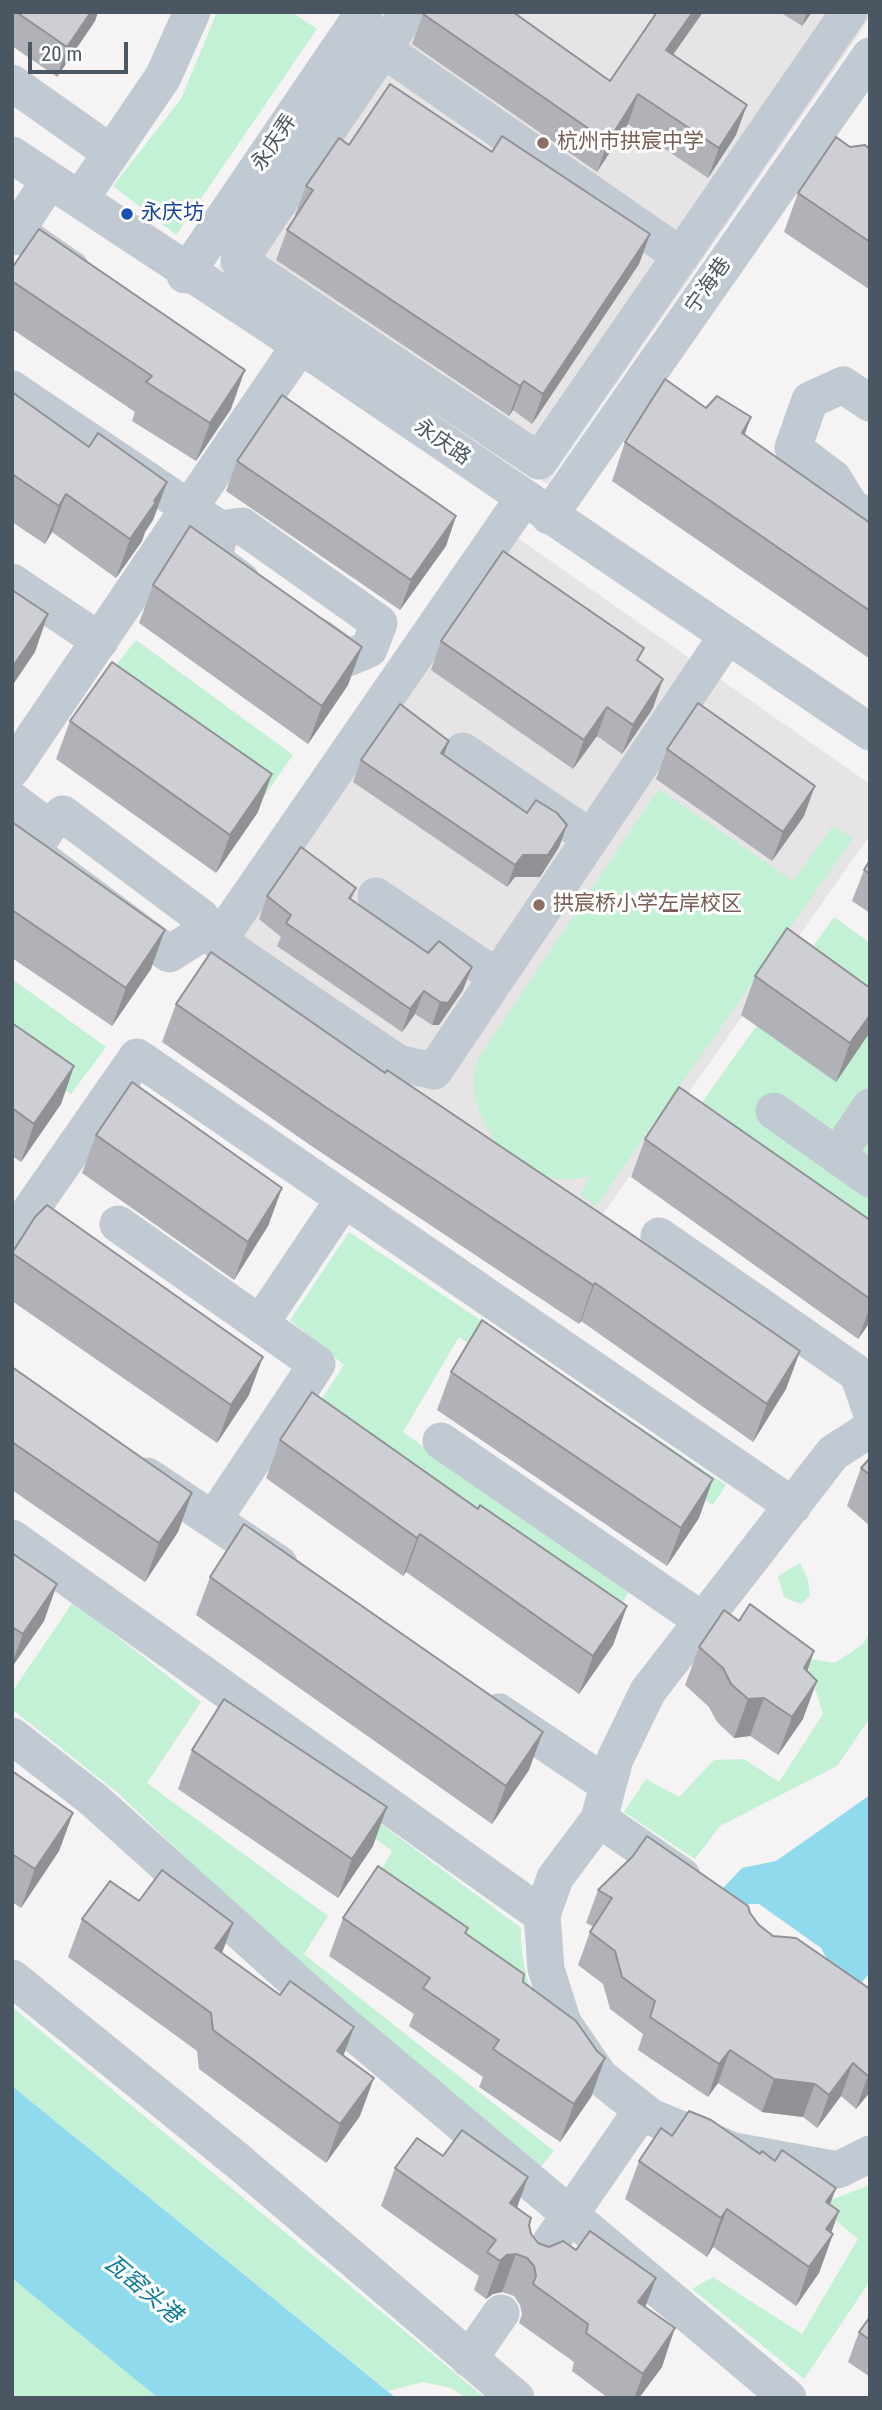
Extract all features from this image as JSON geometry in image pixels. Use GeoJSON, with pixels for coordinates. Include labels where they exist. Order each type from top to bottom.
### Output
{"type":"FeatureCollection","features":[{"type":"Feature","properties":{"kind":"street"},"geometry":{"type":"LineString","coordinates":[[94,285],[14,234],[111,153],[163,77],[192,12]]}},
{"type":"Feature","properties":{"kind":"street","name":"永庆弄"},"geometry":{"type":"LineString","coordinates":[[186,273],[365,12]]}},
{"type":"Feature","properties":{"kind":"street"},"geometry":{"type":"LineString","coordinates":[[408,12],[239,261],[539,461],[849,12]]}},
{"type":"Feature","properties":{"kind":"street"},"geometry":{"type":"LineString","coordinates":[[383,49],[681,256]]}},
{"type":"Feature","properties":{"kind":"street","name":"宁海巷"},"geometry":{"type":"LineString","coordinates":[[497,977],[434,1071],[398,1063],[218,941],[870,56]]}},
{"type":"Feature","properties":{"kind":"street"},"geometry":{"type":"LineString","coordinates":[[12,83],[111,153]]}},
{"type":"Feature","properties":{"kind":"street","name":"永庆路"},"geometry":{"type":"LineString","coordinates":[[12,155],[186,273],[300,345],[870,733]]}},
{"type":"Feature","properties":{"kind":"street"},"geometry":{"type":"LineString","coordinates":[[12,769],[189,509],[251,393],[300,345]]}},
{"type":"Feature","properties":{"kind":"street"},"geometry":{"type":"LineString","coordinates":[[870,403],[842,385],[810,400],[793,448],[833,478],[852,507],[870,519]]}},
{"type":"Feature","properties":{"kind":"street"},"geometry":{"type":"LineString","coordinates":[[12,390],[220,529],[242,526],[379,623],[369,649],[348,658],[214,560],[220,529]]}},
{"type":"Feature","properties":{"kind":"street"},"geometry":{"type":"LineString","coordinates":[[12,582],[100,641]]}},
{"type":"Feature","properties":{"kind":"street"},"geometry":{"type":"LineString","coordinates":[[376,896],[497,977],[727,636]]}},
{"type":"Feature","properties":{"kind":"street"},"geometry":{"type":"LineString","coordinates":[[463,751],[591,838]]}},
{"type":"Feature","properties":{"kind":"street"},"geometry":{"type":"LineString","coordinates":[[12,800],[48,827]]}},
{"type":"Feature","properties":{"kind":"street"},"geometry":{"type":"LineString","coordinates":[[12,1237],[137,1057],[793,1506]]}},
{"type":"Feature","properties":{"kind":"street"},"geometry":{"type":"LineString","coordinates":[[837,1156],[870,1107]]}},
{"type":"Feature","properties":{"kind":"street"},"geometry":{"type":"LineString","coordinates":[[774,1111],[870,1179]]}},
{"type":"Feature","properties":{"kind":"street"},"geometry":{"type":"LineString","coordinates":[[12,1190],[20,1195],[12,1213]]}},
{"type":"Feature","properties":{"kind":"street"},"geometry":{"type":"LineString","coordinates":[[260,1324],[344,1199]]}},
{"type":"Feature","properties":{"kind":"street"},"geometry":{"type":"LineString","coordinates":[[118,1224],[317,1364],[213,1520]]}},
{"type":"Feature","properties":{"kind":"street"},"geometry":{"type":"LineString","coordinates":[[659,1236],[864,1371],[870,1409]]}},
{"type":"Feature","properties":{"kind":"street"},"geometry":{"type":"LineString","coordinates":[[870,1429],[833,1453],[648,1691],[615,1759],[603,1802],[555,1878],[542,1915],[547,1969],[563,2023],[600,2077],[651,2117],[734,2151],[838,2170],[870,2154]]}},
{"type":"Feature","properties":{"kind":"street"},"geometry":{"type":"LineString","coordinates":[[441,1441],[703,1621]]}},
{"type":"Feature","properties":{"kind":"street"},"geometry":{"type":"LineString","coordinates":[[124,1460],[306,1583]]}},
{"type":"Feature","properties":{"kind":"street"},"geometry":{"type":"LineString","coordinates":[[12,1538],[542,1915]]}},
{"type":"Feature","properties":{"kind":"street"},"geometry":{"type":"LineString","coordinates":[[468,1692],[603,1802],[706,1893]]}},
{"type":"Feature","properties":{"kind":"street"},"geometry":{"type":"LineString","coordinates":[[12,1736],[94,1800],[343,2024],[788,2398]]}},
{"type":"Feature","properties":{"kind":"street"},"geometry":{"type":"LineString","coordinates":[[12,1978],[238,2161],[516,2398]]}},
{"type":"Feature","properties":{"kind":"street"},"geometry":{"type":"LineString","coordinates":[[536,2264],[642,2110]]}},
{"type":"Feature","properties":{"kind":"street"},"geometry":{"type":"LineString","coordinates":[[469,2359],[501,2313]]}},
{"type":"Feature","properties":{"kind":"shaded area","name":"杭州市拱宸中学"},"geometry":{"type":"Polygon","coordinates":[[[392,12],[870,12],[870,18],[547,484],[218,267],[392,12]]]}},
{"type":"Feature","properties":{"kind":"shaded area","name":"拱宸桥小学左岸校区"},"geometry":{"type":"Polygon","coordinates":[[[512,534],[870,784],[870,835],[589,1234],[209,975],[512,534]]]}},
{"type":"Feature","properties":{"kind":"green space"},"geometry":{"type":"Polygon","coordinates":[[[217,12],[292,12],[317,29],[176,235],[113,186],[181,99],[217,12]]]}},
{"type":"Feature","properties":{"kind":"green space"},"geometry":{"type":"Polygon","coordinates":[[[136,640],[293,755],[262,799],[102,683],[136,640]]]}},
{"type":"Feature","properties":{"kind":"green space"},"geometry":{"type":"Polygon","coordinates":[[[659,789],[793,881],[833,826],[853,838],[596,1206],[580,1194],[592,1174],[571,1179],[551,1178],[514,1160],[499,1145],[478,1108],[474,1077],[479,1057],[659,789]]]}},
{"type":"Feature","properties":{"kind":"green space"},"geometry":{"type":"Polygon","coordinates":[[[834,917],[870,943],[870,1240],[693,1115],[834,917]]]}},
{"type":"Feature","properties":{"kind":"green space"},"geometry":{"type":"Polygon","coordinates":[[[12,979],[106,1047],[71,1094],[12,1052],[12,979]]]}},
{"type":"Feature","properties":{"kind":"green space"},"geometry":{"type":"Polygon","coordinates":[[[349,1232],[726,1485],[713,1505],[459,1337],[403,1432],[629,1592],[610,1621],[313,1412],[344,1365],[290,1320],[349,1232]]]}},
{"type":"Feature","properties":{"kind":"green space"},"geometry":{"type":"Polygon","coordinates":[[[800,1563],[808,1579],[810,1596],[801,1604],[784,1597],[778,1576],[800,1563]]]}},
{"type":"Feature","properties":{"kind":"green space"},"geometry":{"type":"Polygon","coordinates":[[[73,1602],[201,1702],[147,1783],[328,1916],[304,1954],[554,2151],[539,2169],[332,1997],[119,1794],[12,1709],[12,1692],[73,1602]]]}},
{"type":"Feature","properties":{"kind":"green space"},"geometry":{"type":"Polygon","coordinates":[[[870,1632],[870,1718],[837,1766],[720,1826],[695,1859],[624,1812],[646,1779],[679,1797],[714,1760],[744,1759],[779,1782],[823,1714],[805,1658],[835,1663],[863,1644],[870,1632]]]}},
{"type":"Feature","properties":{"kind":"green space"},"geometry":{"type":"Polygon","coordinates":[[[244,1722],[521,1928],[522,1953],[527,1976],[544,2022],[367,1894],[392,1851],[239,1737],[244,1722]]]}},
{"type":"Feature","properties":{"kind":"green space"},"geometry":{"type":"Polygon","coordinates":[[[12,2007],[485,2398],[466,2398],[451,2388],[423,2382],[388,2391],[12,2086],[12,2007]]]}},
{"type":"Feature","properties":{"kind":"green space"},"geometry":{"type":"Polygon","coordinates":[[[870,2185],[870,2281],[804,2379],[692,2289],[713,2277],[802,2334],[858,2239],[817,2205],[870,2185]]]}},
{"type":"Feature","properties":{"kind":"green space"},"geometry":{"type":"Polygon","coordinates":[[[12,2276],[158,2398],[12,2398],[12,2276]]]}},
{"type":"Feature","properties":{"kind":"water"},"geometry":{"type":"Polygon","coordinates":[[[870,1795],[870,1972],[860,1985],[829,1963],[821,1948],[759,1904],[743,1904],[723,1888],[742,1868],[776,1861],[870,1795]]]}},
{"type":"Feature","properties":{"kind":"water","name":"瓦窑头港"},"geometry":{"type":"Polygon","coordinates":[[[12,2086],[396,2398],[158,2398],[12,2278],[12,2086]]]}},
{"type":"Feature","properties":{"kind":"building"},"geometry":{"type":"Polygon","coordinates":[[[91,12],[67,47],[19,14],[91,12]]]}},
{"type":"Feature","properties":{"kind":"building"},"geometry":{"type":"Polygon","coordinates":[[[513,12],[610,81],[657,12],[693,12],[666,50],[747,105],[719,148],[638,94],[608,142],[423,14],[513,12]]]}},
{"type":"Feature","properties":{"kind":"building"},"geometry":{"type":"Polygon","coordinates":[[[390,84],[492,152],[502,136],[650,234],[543,394],[524,381],[520,386],[287,230],[313,190],[306,186],[339,138],[349,145],[390,84]]]}},
{"type":"Feature","properties":{"kind":"building"},"geometry":{"type":"Polygon","coordinates":[[[836,137],[850,147],[865,145],[870,149],[870,242],[798,193],[836,137]]]}},
{"type":"Feature","properties":{"kind":"building"},"geometry":{"type":"Polygon","coordinates":[[[39,229],[245,370],[210,423],[146,382],[152,376],[12,281],[12,268],[39,229]]]}},
{"type":"Feature","properties":{"kind":"building"},"geometry":{"type":"Polygon","coordinates":[[[665,379],[706,408],[717,396],[751,417],[742,433],[870,523],[870,611],[625,442],[665,379]]]}},
{"type":"Feature","properties":{"kind":"building"},"geometry":{"type":"Polygon","coordinates":[[[12,392],[89,447],[98,433],[167,482],[130,539],[66,494],[59,506],[12,474],[12,392]]]}},
{"type":"Feature","properties":{"kind":"building"},"geometry":{"type":"Polygon","coordinates":[[[282,395],[456,516],[411,580],[237,461],[282,395]]]}},
{"type":"Feature","properties":{"kind":"building"},"geometry":{"type":"Polygon","coordinates":[[[190,526],[362,647],[322,706],[153,585],[190,526]]]}},
{"type":"Feature","properties":{"kind":"building"},"geometry":{"type":"Polygon","coordinates":[[[503,551],[644,648],[637,660],[663,679],[633,725],[607,707],[584,740],[441,641],[503,551]]]}},
{"type":"Feature","properties":{"kind":"building"},"geometry":{"type":"Polygon","coordinates":[[[12,590],[48,614],[12,668],[12,590]]]}},
{"type":"Feature","properties":{"kind":"building"},"geometry":{"type":"Polygon","coordinates":[[[112,662],[272,774],[230,835],[70,721],[112,662]]]}},
{"type":"Feature","properties":{"kind":"building"},"geometry":{"type":"Polygon","coordinates":[[[698,703],[815,786],[783,832],[667,749],[698,703]]]}},
{"type":"Feature","properties":{"kind":"building"},"geometry":{"type":"Polygon","coordinates":[[[400,704],[449,741],[441,753],[527,813],[536,800],[557,813],[567,825],[548,855],[523,855],[515,865],[361,760],[400,704]]]}},
{"type":"Feature","properties":{"kind":"building"},"geometry":{"type":"Polygon","coordinates":[[[12,822],[165,930],[126,988],[12,910],[12,822]]]}},
{"type":"Feature","properties":{"kind":"building"},"geometry":{"type":"Polygon","coordinates":[[[301,847],[356,888],[349,898],[428,953],[439,941],[472,967],[448,1003],[440,1002],[424,991],[410,1009],[286,923],[291,915],[267,896],[301,847]]]}},
{"type":"Feature","properties":{"kind":"building"},"geometry":{"type":"Polygon","coordinates":[[[870,860],[870,874],[864,870],[870,860]]]}},
{"type":"Feature","properties":{"kind":"building"},"geometry":{"type":"Polygon","coordinates":[[[787,928],[870,988],[870,1015],[850,1043],[755,976],[787,928]]]}},
{"type":"Feature","properties":{"kind":"building"},"geometry":{"type":"Polygon","coordinates":[[[211,952],[385,1073],[387,1070],[800,1351],[767,1404],[595,1283],[593,1285],[324,1106],[176,1004],[211,952]]]}},
{"type":"Feature","properties":{"kind":"building"},"geometry":{"type":"Polygon","coordinates":[[[12,1023],[74,1066],[34,1124],[12,1108],[12,1023]]]}},
{"type":"Feature","properties":{"kind":"building"},"geometry":{"type":"Polygon","coordinates":[[[132,1082],[282,1188],[248,1242],[96,1135],[132,1082]]]}},
{"type":"Feature","properties":{"kind":"building"},"geometry":{"type":"Polygon","coordinates":[[[679,1087],[870,1220],[870,1299],[645,1139],[679,1087]]]}},
{"type":"Feature","properties":{"kind":"building"},"geometry":{"type":"Polygon","coordinates":[[[47,1205],[263,1357],[231,1405],[12,1253],[35,1217],[47,1205]]]}},
{"type":"Feature","properties":{"kind":"building"},"geometry":{"type":"Polygon","coordinates":[[[482,1320],[713,1479],[681,1528],[451,1372],[482,1320]]]}},
{"type":"Feature","properties":{"kind":"building"},"geometry":{"type":"Polygon","coordinates":[[[12,1367],[192,1493],[159,1543],[12,1442],[12,1367]]]}},
{"type":"Feature","properties":{"kind":"building"},"geometry":{"type":"Polygon","coordinates":[[[312,1392],[478,1509],[480,1505],[627,1606],[593,1656],[420,1534],[417,1538],[280,1440],[312,1392]]]}},
{"type":"Feature","properties":{"kind":"building"},"geometry":{"type":"Polygon","coordinates":[[[870,1458],[870,1475],[861,1468],[870,1458]]]}},
{"type":"Feature","properties":{"kind":"building"},"geometry":{"type":"Polygon","coordinates":[[[244,1524],[543,1732],[506,1786],[210,1577],[244,1524]]]}},
{"type":"Feature","properties":{"kind":"building"},"geometry":{"type":"Polygon","coordinates":[[[12,1553],[57,1584],[23,1634],[12,1627],[12,1553]]]}},
{"type":"Feature","properties":{"kind":"building"},"geometry":{"type":"Polygon","coordinates":[[[750,1604],[814,1651],[804,1668],[817,1681],[792,1717],[764,1698],[748,1699],[731,1684],[723,1668],[699,1647],[724,1610],[739,1621],[750,1604]]]}},
{"type":"Feature","properties":{"kind":"building"},"geometry":{"type":"Polygon","coordinates":[[[224,1699],[387,1807],[352,1859],[192,1750],[224,1699]]]}},
{"type":"Feature","properties":{"kind":"building"},"geometry":{"type":"Polygon","coordinates":[[[12,1771],[73,1813],[35,1869],[12,1854],[12,1771]]]}},
{"type":"Feature","properties":{"kind":"building"},"geometry":{"type":"Polygon","coordinates":[[[647,1836],[748,1906],[759,1925],[773,1936],[796,1938],[870,1989],[868,2076],[853,2063],[829,2095],[815,2084],[774,2079],[730,2050],[719,2064],[650,2017],[655,2001],[622,1977],[615,1951],[590,1932],[612,1898],[598,1890],[633,1856],[647,1836]]]}},
{"type":"Feature","properties":{"kind":"building"},"geometry":{"type":"Polygon","coordinates":[[[378,1866],[468,1928],[465,1933],[524,1974],[523,1982],[576,2021],[605,2058],[574,2104],[493,2049],[499,2040],[423,1988],[430,1978],[343,1918],[378,1866]]]}},
{"type":"Feature","properties":{"kind":"building"},"geometry":{"type":"Polygon","coordinates":[[[162,1870],[233,1923],[215,1948],[280,1995],[290,1981],[354,2027],[337,2051],[374,2078],[340,2124],[213,2030],[211,2013],[82,1919],[110,1881],[139,1901],[162,1870]]]}},
{"type":"Feature","properties":{"kind":"building"},"geometry":{"type":"Polygon","coordinates":[[[689,2111],[711,2120],[760,2154],[762,2151],[775,2161],[782,2150],[836,2188],[826,2202],[839,2211],[826,2229],[833,2234],[809,2267],[727,2209],[721,2218],[639,2161],[661,2128],[672,2136],[689,2111]]]}},
{"type":"Feature","properties":{"kind":"building"},"geometry":{"type":"Polygon","coordinates":[[[462,2130],[528,2177],[510,2203],[531,2218],[531,2234],[538,2243],[549,2247],[563,2241],[576,2250],[590,2231],[656,2278],[638,2302],[675,2328],[643,2374],[586,2333],[588,2324],[533,2284],[536,2276],[534,2266],[527,2258],[516,2254],[507,2255],[500,2261],[487,2252],[496,2240],[395,2168],[417,2138],[443,2156],[462,2130]]]}},
{"type":"Feature","properties":{"kind":"building"},"geometry":{"type":"Polygon","coordinates":[[[870,2317],[870,2340],[859,2332],[870,2317]]]}},
{"type":"Feature","properties":{"kind":"place","name":"杭州市拱宸中学"},"geometry":{"type":"Point","coordinates":[543,143]}},
{"type":"Feature","properties":{"kind":"place","name":"永庆坊"},"geometry":{"type":"Point","coordinates":[127,214]}},
{"type":"Feature","properties":{"kind":"place","name":"拱宸桥小学左岸校区"},"geometry":{"type":"Point","coordinates":[539,905]}}]}
